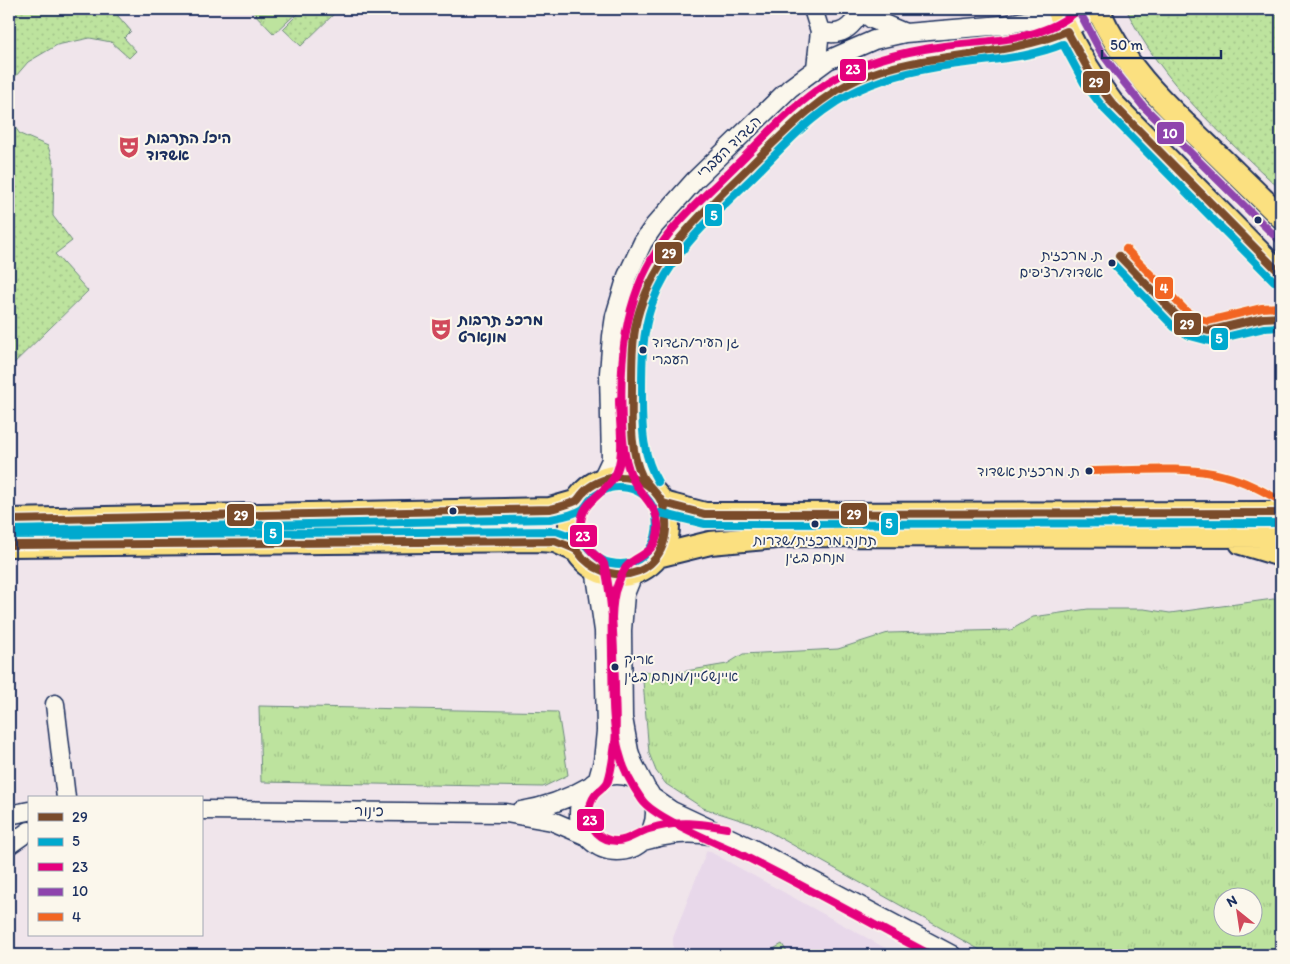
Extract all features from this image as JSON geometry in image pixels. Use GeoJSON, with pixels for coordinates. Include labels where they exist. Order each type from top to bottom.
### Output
{"type":"FeatureCollection","features":[{"type":"Feature","properties":{"kind":"main road"},"geometry":{"type":"LineString","coordinates":[[1060,9],[1067,31],[1093,78],[1112,103],[1281,274]]}},
{"type":"Feature","properties":{"kind":"main road"},"geometry":{"type":"LineString","coordinates":[[1098,9],[1114,41],[1142,80],[1169,109],[1281,217]]}},
{"type":"Feature","properties":{"kind":"main road"},"geometry":{"type":"LineString","coordinates":[[657,495],[668,517],[668,531],[665,544],[647,566],[634,572],[614,574],[595,568],[577,551],[571,526],[572,515],[578,500],[589,488],[601,481],[614,477],[639,481],[657,495],[705,514],[1281,513]]}},
{"type":"Feature","properties":{"kind":"main road"},"geometry":{"type":"LineString","coordinates":[[9,520],[550,509],[578,500]]}},
{"type":"Feature","properties":{"kind":"main road"},"geometry":{"type":"LineString","coordinates":[[657,556],[710,543],[799,535],[1281,536]]}},
{"type":"Feature","properties":{"kind":"main road"},"geometry":{"type":"LineString","coordinates":[[1211,535],[1281,555]]}},
{"type":"Feature","properties":{"kind":"main road"},"geometry":{"type":"LineString","coordinates":[[9,545],[537,540],[555,541],[577,551]]}},
{"type":"Feature","properties":{"kind":"street"},"geometry":{"type":"LineString","coordinates":[[813,9],[820,31],[816,68]]}},
{"type":"Feature","properties":{"kind":"street"},"geometry":{"type":"LineString","coordinates":[[820,31],[838,34],[846,30],[856,19],[857,9],[872,19],[905,33]]}},
{"type":"Feature","properties":{"kind":"street","name":"הגדוד העברי"},"geometry":{"type":"LineString","coordinates":[[601,481],[611,460],[609,381],[612,336],[627,276],[643,242],[654,226],[668,208],[695,180],[790,88],[828,60],[874,40],[905,33],[1003,24],[1035,18],[1060,9]]}},
{"type":"Feature","properties":{"kind":"street","name":"הגדוד העברי"},"geometry":{"type":"LineString","coordinates":[[657,495],[640,472],[637,463],[634,440],[632,368],[634,336],[643,298],[656,272],[674,244],[690,225],[791,126],[824,97],[842,86],[895,66],[950,55],[998,51],[1042,41],[1067,31],[1083,20],[1093,9]]}},
{"type":"Feature","properties":{"kind":"street"},"geometry":{"type":"LineString","coordinates":[[595,568],[604,631],[605,749],[594,782],[582,796],[579,820],[583,832],[591,842],[602,848],[615,851],[628,850],[642,841],[648,835],[654,823],[656,811],[649,792],[628,751],[623,718],[622,630],[626,594],[634,572]]}},
{"type":"Feature","properties":{"kind":"street"},"geometry":{"type":"LineString","coordinates":[[55,704],[66,796]]}},
{"type":"Feature","properties":{"kind":"street"},"geometry":{"type":"LineString","coordinates":[[594,782],[610,774],[623,774],[635,778],[672,811],[751,848],[952,955]]}},
{"type":"Feature","properties":{"kind":"street","name":"כינור"},"geometry":{"type":"LineString","coordinates":[[506,813],[559,802],[570,798],[594,782]]}},
{"type":"Feature","properties":{"kind":"street"},"geometry":{"type":"LineString","coordinates":[[9,815],[28,811]]}},
{"type":"Feature","properties":{"kind":"street","name":"כינור"},"geometry":{"type":"LineString","coordinates":[[202,811],[506,813],[552,821],[587,836]]}},
{"type":"Feature","properties":{"kind":"street"},"geometry":{"type":"LineString","coordinates":[[9,845],[28,832]]}},
{"type":"Feature","properties":{"kind":"street"},"geometry":{"type":"LineString","coordinates":[[642,841],[662,835],[692,832],[723,838],[751,848]]}},
{"type":"Feature","properties":{"kind":"shaded area"},"geometry":{"type":"Polygon","coordinates":[[[707,850],[898,955],[673,955],[673,938],[707,850]]]}},
{"type":"Feature","properties":{"kind":"green space"},"geometry":{"type":"Polygon","coordinates":[[[10,9],[112,9],[131,31],[124,38],[136,51],[129,58],[111,42],[90,38],[57,45],[28,62],[9,84],[10,9]]]}},
{"type":"Feature","properties":{"kind":"green space"},"geometry":{"type":"Polygon","coordinates":[[[250,9],[301,9],[274,34],[250,9]]]}},
{"type":"Feature","properties":{"kind":"green space"},"geometry":{"type":"Polygon","coordinates":[[[303,9],[339,9],[301,46],[283,29],[303,9]]]}},
{"type":"Feature","properties":{"kind":"green space"},"geometry":{"type":"Polygon","coordinates":[[[1126,9],[1281,9],[1281,190],[1195,107],[1175,84],[1157,61],[1126,9]]]}},
{"type":"Feature","properties":{"kind":"green space"},"geometry":{"type":"Polygon","coordinates":[[[9,119],[20,134],[48,146],[54,165],[53,216],[72,241],[55,254],[88,291],[9,368],[9,119]]]}},
{"type":"Feature","properties":{"kind":"green space"},"geometry":{"type":"Polygon","coordinates":[[[1281,598],[1281,955],[989,955],[759,826],[703,808],[666,784],[656,771],[649,753],[643,681],[644,671],[662,675],[727,664],[743,654],[838,649],[888,633],[1011,630],[1033,617],[1088,609],[1144,609],[1170,613],[1281,598]]]}},
{"type":"Feature","properties":{"kind":"green space"},"geometry":{"type":"Polygon","coordinates":[[[259,706],[558,712],[568,775],[543,787],[261,782],[259,706]]]}},
{"type":"Feature","properties":{"kind":"green space"},"geometry":{"type":"Polygon","coordinates":[[[782,944],[789,955],[763,955],[782,944]]]}},
{"type":"Feature","properties":{"kind":"transit line","name":"10"},"geometry":{"type":"LineString","coordinates":[[1078,9],[1101,52],[1143,106],[1281,242]]}},
{"type":"Feature","properties":{"kind":"transit line","name":"23"},"geometry":{"type":"LineString","coordinates":[[931,955],[771,870],[675,824],[649,807],[642,800],[629,779],[617,743],[614,718],[612,607],[615,592],[623,572],[631,562],[648,551],[652,546],[656,539],[658,522],[650,503],[633,480],[627,465],[624,449],[621,385],[626,332],[640,282],[652,258],[668,235],[771,130],[817,90],[846,73],[877,60],[944,46],[1015,38],[1033,34],[1065,20],[1079,9]]}},
{"type":"Feature","properties":{"kind":"transit line","name":"29"},"geometry":{"type":"LineString","coordinates":[[663,503],[642,476],[633,444],[633,344],[635,327],[645,295],[669,253],[717,198],[815,106],[828,96],[858,79],[910,63],[1016,47],[1067,31],[1093,78],[1112,103],[1281,274]]}},
{"type":"Feature","properties":{"kind":"transit line","name":"5"},"geometry":{"type":"LineString","coordinates":[[658,482],[649,463],[644,443],[642,422],[643,352],[648,316],[661,284],[671,266],[712,217],[805,126],[845,96],[886,79],[939,67],[1027,55],[1063,44],[1084,83],[1105,110],[1274,281]]}},
{"type":"Feature","properties":{"kind":"transit line","name":"4"},"geometry":{"type":"LineString","coordinates":[[1126,249],[1187,312],[1197,318],[1208,321],[1262,308],[1280,307]]}},
{"type":"Feature","properties":{"kind":"transit line","name":"29"},"geometry":{"type":"LineString","coordinates":[[1119,256],[1181,320],[1193,327],[1208,331],[1263,318],[1281,317]]}},
{"type":"Feature","properties":{"kind":"transit line","name":"5"},"geometry":{"type":"LineString","coordinates":[[1112,263],[1174,327],[1190,336],[1209,341],[1264,328],[1281,327]]}},
{"type":"Feature","properties":{"kind":"transit line","name":"23"},"geometry":{"type":"LineString","coordinates":[[619,400],[621,454],[617,471],[608,486],[585,509],[581,526],[586,544],[602,561],[605,567],[614,640],[615,669],[615,744],[607,783],[592,799],[589,809],[591,824],[599,835],[614,841],[625,840],[645,830],[669,824],[697,824],[727,828]]}},
{"type":"Feature","properties":{"kind":"transit line","name":"4"},"geometry":{"type":"LineString","coordinates":[[1089,471],[1157,469],[1209,473],[1240,481],[1281,501]]}},
{"type":"Feature","properties":{"kind":"transit line","name":"29"},"geometry":{"type":"LineString","coordinates":[[9,520],[550,509],[576,501],[594,484],[617,477],[640,481],[656,493],[664,510],[666,530],[661,548],[650,564],[633,573],[610,573],[599,570],[587,562],[576,550],[555,541],[9,545]]}},
{"type":"Feature","properties":{"kind":"transit line","name":"5"},"geometry":{"type":"LineString","coordinates":[[9,530],[550,519],[567,516],[579,511],[599,493],[618,487],[636,491],[649,500],[655,514],[656,529],[652,544],[643,556],[629,563],[611,563],[603,560],[578,539],[556,531],[9,535]]}},
{"type":"Feature","properties":{"kind":"transit line","name":"29"},"geometry":{"type":"LineString","coordinates":[[663,503],[705,514],[1281,513]]}},
{"type":"Feature","properties":{"kind":"transit line","name":"5"},"geometry":{"type":"LineString","coordinates":[[660,513],[705,524],[1281,523]]}},
{"type":"Feature","properties":{"kind":"place","name":"היכל התרבות אשדוד"},"geometry":{"type":"Point","coordinates":[129,147]}},
{"type":"Feature","properties":{"kind":"place","name":"ת. מרכזית אשדוד/רציפים"},"geometry":{"type":"Point","coordinates":[1112,263]}},
{"type":"Feature","properties":{"kind":"place","name":"מרכז תרבות מונארט"},"geometry":{"type":"Point","coordinates":[441,329]}},
{"type":"Feature","properties":{"kind":"place","name":"גן העיר/הגדוד העברי"},"geometry":{"type":"Point","coordinates":[643,350]}},
{"type":"Feature","properties":{"kind":"place","name":"ת. מרכזית אשדוד"},"geometry":{"type":"Point","coordinates":[1089,471]}},
{"type":"Feature","properties":{"kind":"place","name":"תחנה מרכזית/שדרות מנחם בגין"},"geometry":{"type":"Point","coordinates":[815,524]}},
{"type":"Feature","properties":{"kind":"place","name":"אריק איינשטיין/מנחם בגין"},"geometry":{"type":"Point","coordinates":[615,667]}}]}
